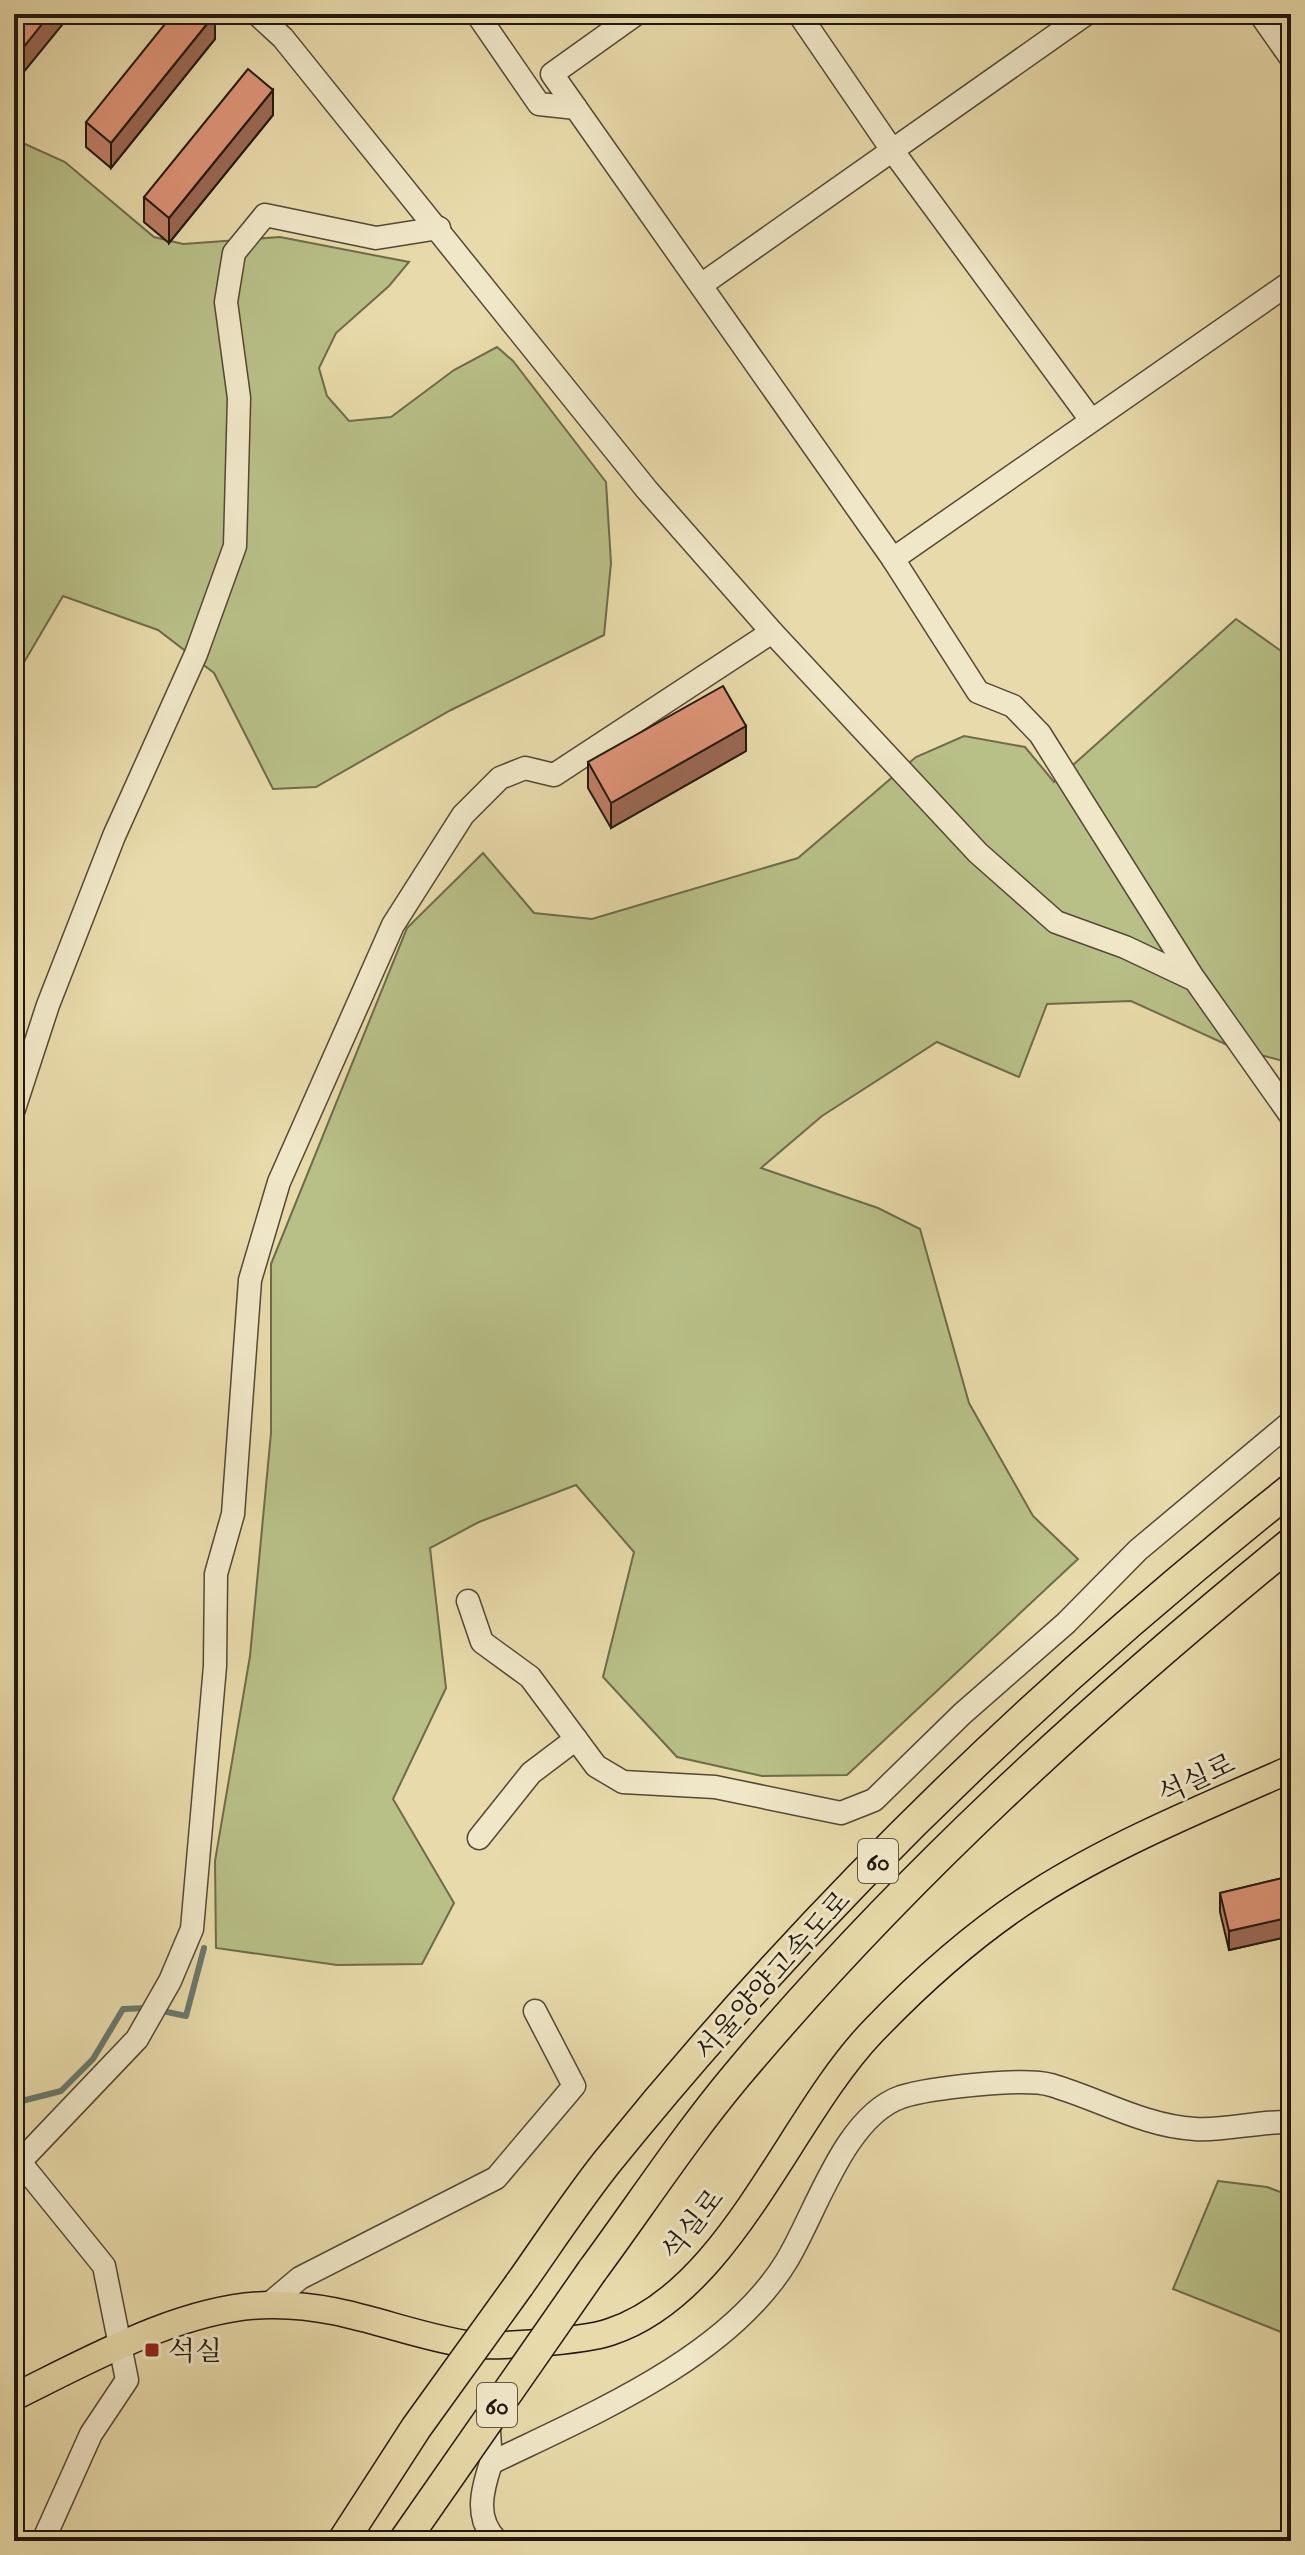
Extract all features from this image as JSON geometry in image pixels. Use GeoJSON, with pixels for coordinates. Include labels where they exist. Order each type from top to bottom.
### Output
{"type":"FeatureCollection","features":[{"type":"Feature","properties":{"kind":"highway","name":"서울양양고속도로"},"geometry":{"type":"LineString","coordinates":[[343,2541],[416,2428],[606,2164],[780,1960],[1003,1736],[1165,1588],[1291,1489]]}},
{"type":"Feature","properties":{"kind":"highway","name":"서울양양고속도로"},"geometry":{"type":"LineString","coordinates":[[404,2541],[592,2271],[735,2077],[871,1927],[1015,1782],[1192,1623],[1291,1543]]}},
{"type":"Feature","properties":{"kind":"main road","name":"석실로"},"geometry":{"type":"LineString","coordinates":[[14,2397],[121,2344],[194,2318],[269,2304],[351,2312],[467,2344],[510,2345],[610,2332],[647,2313],[684,2286],[714,2257],[819,2099],[870,2033],[929,1976],[989,1926],[1072,1872],[1291,1769]]}},
{"type":"Feature","properties":{"kind":"street"},"geometry":{"type":"LineString","coordinates":[[257,14],[276,22],[647,490],[772,632],[978,853],[1056,922],[1125,947],[1195,980]]}},
{"type":"Feature","properties":{"kind":"street"},"geometry":{"type":"LineString","coordinates":[[477,14],[539,104],[576,108]]}},
{"type":"Feature","properties":{"kind":"street"},"geometry":{"type":"LineString","coordinates":[[636,14],[552,74],[893,559],[978,692],[1013,706],[1040,734],[1195,980],[1291,1116]]}},
{"type":"Feature","properties":{"kind":"street"},"geometry":{"type":"LineString","coordinates":[[799,14],[892,150],[1091,420]]}},
{"type":"Feature","properties":{"kind":"street"},"geometry":{"type":"LineString","coordinates":[[701,285],[1086,14]]}},
{"type":"Feature","properties":{"kind":"street"},"geometry":{"type":"LineString","coordinates":[[1260,14],[1291,58]]}},
{"type":"Feature","properties":{"kind":"street"},"geometry":{"type":"LineString","coordinates":[[14,1109],[48,1005],[114,836],[196,654],[235,546],[239,398],[226,302],[234,253],[265,215],[376,238],[439,228]]}},
{"type":"Feature","properties":{"kind":"street"},"geometry":{"type":"LineString","coordinates":[[893,559],[1291,282]]}},
{"type":"Feature","properties":{"kind":"street"},"geometry":{"type":"LineString","coordinates":[[43,2541],[91,2434],[127,2380],[104,2266],[16,2159],[137,2039],[170,1981],[192,1929],[215,1666],[216,1574],[233,1514],[250,1280],[279,1182],[393,925],[463,815],[500,778],[525,768],[554,775],[772,632]]}},
{"type":"Feature","properties":{"kind":"street"},"geometry":{"type":"LineString","coordinates":[[468,1601],[482,1642],[530,1677],[596,1766],[623,1782],[715,1787],[841,1813],[874,1800],[962,1714],[1066,1623],[1138,1550],[1291,1422]]}},
{"type":"Feature","properties":{"kind":"street"},"geometry":{"type":"LineString","coordinates":[[479,1838],[531,1773],[576,1739]]}},
{"type":"Feature","properties":{"kind":"street"},"geometry":{"type":"LineString","coordinates":[[269,2304],[300,2278],[496,2178],[574,2086],[535,2011]]}},
{"type":"Feature","properties":{"kind":"street"},"geometry":{"type":"LineString","coordinates":[[491,2463],[680,2364],[730,2330],[760,2300],[786,2262],[850,2140],[873,2114],[901,2097],[990,2084],[1048,2084],[1116,2112],[1195,2129],[1260,2121],[1291,2122]]}},
{"type":"Feature","properties":{"kind":"street"},"geometry":{"type":"LineString","coordinates":[[497,2541],[482,2519],[482,2491],[491,2463],[488,2411],[513,2362],[510,2345]]}},
{"type":"Feature","properties":{"kind":"green space"},"geometry":{"type":"Polygon","coordinates":[[[14,139],[65,162],[154,237],[183,244],[280,237],[409,262],[389,286],[336,333],[319,368],[327,396],[349,421],[391,417],[454,370],[497,347],[513,361],[606,482],[611,563],[604,635],[451,710],[316,787],[273,789],[214,673],[158,630],[63,596],[23,664],[14,670],[14,139]]]}},
{"type":"Feature","properties":{"kind":"green space"},"geometry":{"type":"Polygon","coordinates":[[[1236,619],[1291,658],[1291,1063],[1234,1048],[1131,1001],[1047,1004],[1019,1077],[937,1042],[822,1116],[761,1168],[878,1208],[920,1229],[969,1403],[1033,1516],[1078,1559],[847,1775],[762,1776],[677,1757],[603,1677],[634,1552],[576,1485],[479,1522],[430,1548],[446,1688],[393,1799],[454,1903],[422,1964],[337,1965],[216,1948],[215,1861],[250,1656],[271,1433],[271,1264],[407,928],[483,853],[534,913],[592,919],[798,858],[916,757],[964,736],[1025,747],[1054,782],[1236,619]]]}},
{"type":"Feature","properties":{"kind":"green space"},"geometry":{"type":"Polygon","coordinates":[[[1218,2181],[1267,2187],[1291,2196],[1291,2336],[1173,2289],[1218,2181]]]}},
{"type":"Feature","properties":{"kind":"building"},"geometry":{"type":"Polygon","coordinates":[[[14,14],[50,14],[14,59],[14,14]]]}},
{"type":"Feature","properties":{"kind":"building"},"geometry":{"type":"Polygon","coordinates":[[[173,14],[215,14],[111,143],[86,122],[173,14]]]}},
{"type":"Feature","properties":{"kind":"building"},"geometry":{"type":"Polygon","coordinates":[[[248,69],[273,90],[169,218],[144,197],[248,69]]]}},
{"type":"Feature","properties":{"kind":"building"},"geometry":{"type":"Polygon","coordinates":[[[723,686],[746,726],[611,803],[588,762],[723,686]]]}},
{"type":"Feature","properties":{"kind":"building"},"geometry":{"type":"Polygon","coordinates":[[[1291,1876],[1291,1917],[1229,1931],[1220,1893],[1291,1876]]]}},
{"type":"Feature","properties":{"kind":"waterway"},"geometry":{"type":"LineString","coordinates":[[167,2012],[186,2016],[204,1948]]}},
{"type":"Feature","properties":{"kind":"waterway"},"geometry":{"type":"LineString","coordinates":[[14,2103],[61,2091],[93,2059],[123,2009],[148,2008]]}},
{"type":"Feature","properties":{"kind":"place","name":"석실"},"geometry":{"type":"Point","coordinates":[152,2350]}}]}
